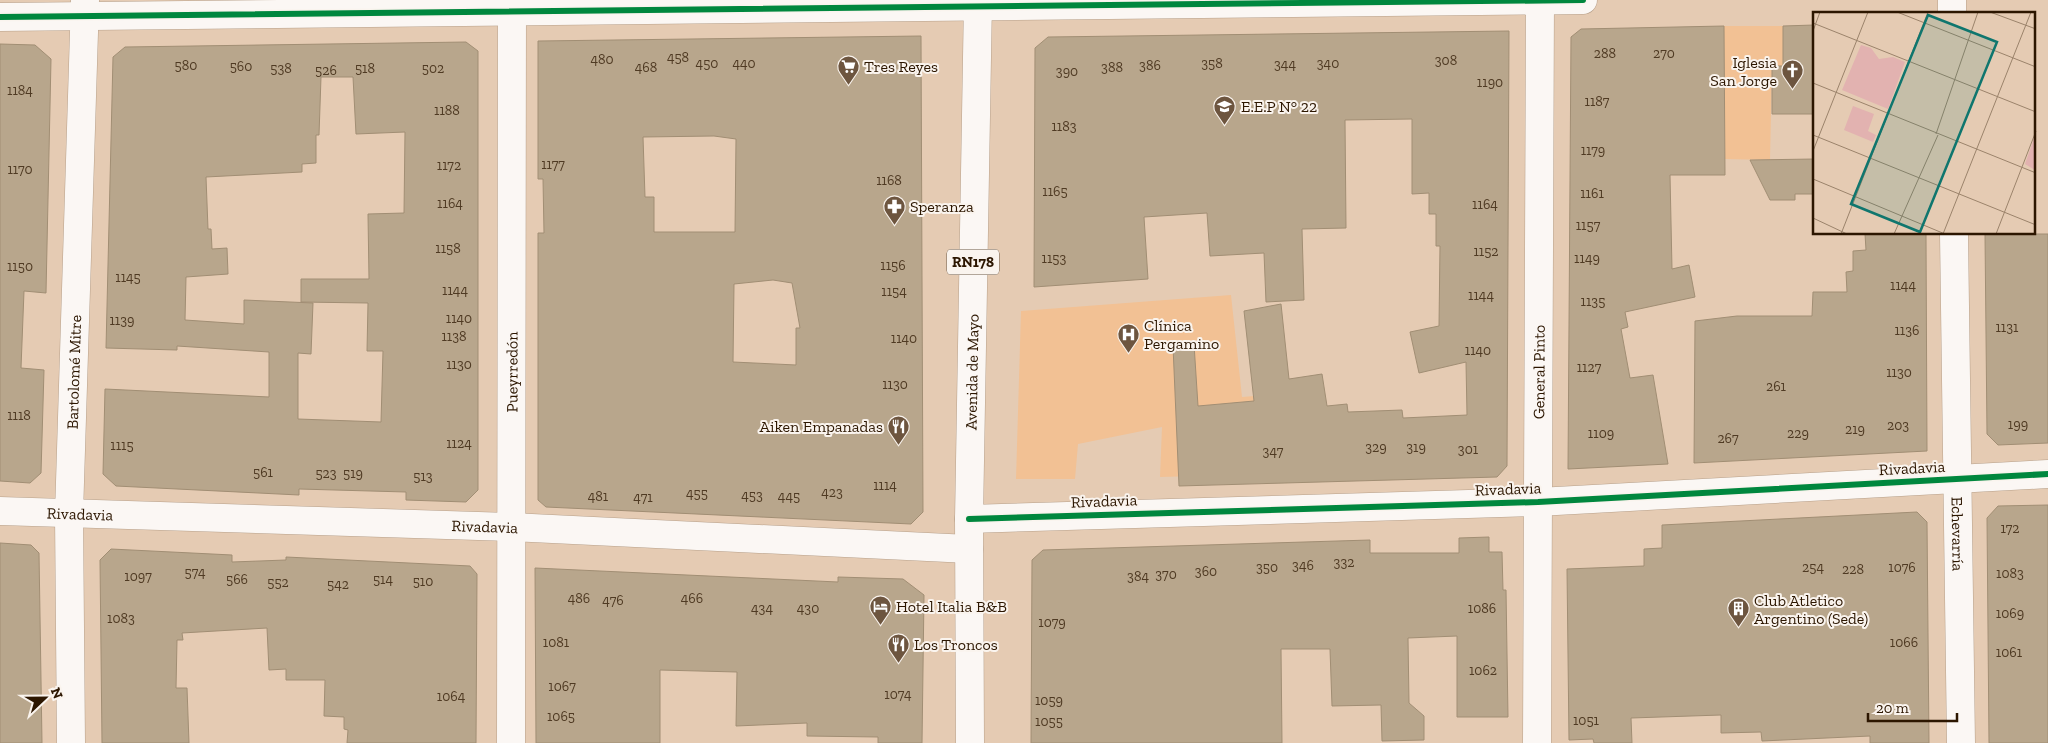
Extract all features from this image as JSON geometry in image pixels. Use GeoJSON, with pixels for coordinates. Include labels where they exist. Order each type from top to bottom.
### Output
{"type":"FeatureCollection","features":[{"type":"Feature","properties":{"kind":"street","name":"General Pinto"},"geometry":{"type":"LineString","coordinates":[[1537,743],[1540,0]]}},
{"type":"Feature","properties":{"kind":"street"},"geometry":{"type":"LineString","coordinates":[[0,17],[85,8],[1583,0]]}},
{"type":"Feature","properties":{"kind":"street","name":"Avenida de Mayo"},"geometry":{"type":"LineString","coordinates":[[970,743],[969,518],[978,3]]}},
{"type":"Feature","properties":{"kind":"street","name":"Pueyrredón"},"geometry":{"type":"LineString","coordinates":[[511,743],[512,5]]}},
{"type":"Feature","properties":{"kind":"street","name":"Bartolomé Mitre"},"geometry":{"type":"LineString","coordinates":[[71,743],[69,514],[85,8]]}},
{"type":"Feature","properties":{"kind":"street","name":"Echevarría"},"geometry":{"type":"LineString","coordinates":[[1954,235],[1961,743]]}},
{"type":"Feature","properties":{"kind":"street","name":"Rivadavia"},"geometry":{"type":"LineString","coordinates":[[969,518],[1538,502],[2048,474]]}},
{"type":"Feature","properties":{"kind":"street","name":"Rivadavia"},"geometry":{"type":"LineString","coordinates":[[0,511],[511,527],[969,549]]}},
{"type":"Feature","properties":{"kind":"shaded area"},"geometry":{"type":"Polygon","coordinates":[[[1724,26],[1783,26],[1783,66],[1772,66],[1770,160],[1725,159],[1724,26]]]}},
{"type":"Feature","properties":{"kind":"shaded area","name":"Clínica Pergamino"},"geometry":{"type":"Polygon","coordinates":[[[1231,295],[1242,397],[1267,395],[1268,474],[1160,477],[1162,427],[1078,444],[1075,479],[1016,479],[1021,311],[1231,295]]]}},
{"type":"Feature","properties":{"kind":"building","name":"Iglesia San Jorge"},"geometry":{"type":"Polygon","coordinates":[[[1813,25],[1813,114],[1772,114],[1772,66],[1783,66],[1783,26],[1813,25]]]}},
{"type":"Feature","properties":{"kind":"building"},"geometry":{"type":"Polygon","coordinates":[[[1724,26],[1725,175],[1670,175],[1672,269],[1689,265],[1695,297],[1625,312],[1628,327],[1621,329],[1630,378],[1653,375],[1668,464],[1568,469],[1571,37],[1581,29],[1724,26]]]}},
{"type":"Feature","properties":{"kind":"building"},"geometry":{"type":"Polygon","coordinates":[[[1509,31],[1507,466],[1497,477],[1179,486],[1173,346],[1194,344],[1198,406],[1254,401],[1244,311],[1281,304],[1289,379],[1322,374],[1327,406],[1347,404],[1348,412],[1402,410],[1403,418],[1467,415],[1466,362],[1419,373],[1410,332],[1439,326],[1440,246],[1436,246],[1436,214],[1429,214],[1429,193],[1412,194],[1412,119],[1345,120],[1346,228],[1302,229],[1304,300],[1266,302],[1264,253],[1210,256],[1207,213],[1144,217],[1148,279],[1034,287],[1035,48],[1048,37],[1509,31]]]}},
{"type":"Feature","properties":{"kind":"building"},"geometry":{"type":"Polygon","coordinates":[[[921,36],[923,512],[911,524],[546,507],[538,500],[538,233],[544,233],[543,179],[538,179],[538,41],[921,36]],[[714,136],[643,137],[645,197],[654,197],[654,232],[735,232],[736,139],[714,136]],[[773,280],[734,284],[733,362],[796,365],[796,328],[800,328],[792,283],[773,280]]]}},
{"type":"Feature","properties":{"kind":"building"},"geometry":{"type":"Polygon","coordinates":[[[466,42],[478,51],[478,490],[466,502],[406,500],[406,492],[299,489],[299,495],[116,486],[103,474],[105,389],[269,397],[269,352],[177,346],[177,350],[106,348],[113,57],[125,47],[466,42]],[[321,77],[319,135],[316,135],[316,163],[302,164],[302,172],[206,177],[208,229],[211,229],[212,249],[227,248],[228,274],[186,277],[185,320],[244,324],[244,300],[313,303],[311,354],[298,353],[298,419],[381,422],[383,351],[367,351],[368,303],[301,302],[301,279],[369,279],[368,214],[404,213],[405,132],[356,134],[353,77],[321,77]]]}},
{"type":"Feature","properties":{"kind":"building"},"geometry":{"type":"Polygon","coordinates":[[[0,44],[35,45],[51,59],[46,293],[24,291],[21,368],[44,370],[41,473],[30,483],[0,481],[0,44]]]}},
{"type":"Feature","properties":{"kind":"building"},"geometry":{"type":"Polygon","coordinates":[[[1813,159],[1813,194],[1795,194],[1795,200],[1770,200],[1750,160],[1813,159]]]}},
{"type":"Feature","properties":{"kind":"building"},"geometry":{"type":"Polygon","coordinates":[[[2048,234],[2048,443],[1998,445],[1987,434],[1985,235],[2048,234]]]}},
{"type":"Feature","properties":{"kind":"building"},"geometry":{"type":"Polygon","coordinates":[[[1865,235],[1926,235],[1927,451],[1694,463],[1695,321],[1737,316],[1812,316],[1813,292],[1847,292],[1846,272],[1853,271],[1853,251],[1866,250],[1865,235]]]}},
{"type":"Feature","properties":{"kind":"building"},"geometry":{"type":"Polygon","coordinates":[[[2048,505],[2048,743],[1989,743],[1987,518],[1998,506],[2048,505]]]}},
{"type":"Feature","properties":{"kind":"building"},"geometry":{"type":"Polygon","coordinates":[[[1917,512],[1927,522],[1929,743],[1870,743],[1870,736],[1762,741],[1761,732],[1721,733],[1721,715],[1631,718],[1632,743],[1594,743],[1593,739],[1569,740],[1567,569],[1644,566],[1644,549],[1662,548],[1662,525],[1917,512]]]}},
{"type":"Feature","properties":{"kind":"building"},"geometry":{"type":"Polygon","coordinates":[[[1489,537],[1489,552],[1502,552],[1503,590],[1506,590],[1508,717],[1457,717],[1457,636],[1408,638],[1409,703],[1424,716],[1424,740],[1382,741],[1381,705],[1332,706],[1330,649],[1281,649],[1282,743],[1031,743],[1032,560],[1043,550],[1370,540],[1370,553],[1459,553],[1459,538],[1489,537]]]}},
{"type":"Feature","properties":{"kind":"building"},"geometry":{"type":"Polygon","coordinates":[[[0,543],[31,545],[39,553],[42,743],[0,743],[0,543]]]}},
{"type":"Feature","properties":{"kind":"building"},"geometry":{"type":"Polygon","coordinates":[[[111,549],[232,555],[232,562],[286,560],[286,557],[470,566],[477,574],[476,743],[347,743],[348,730],[344,729],[344,717],[324,716],[325,680],[286,680],[286,669],[269,670],[267,628],[182,633],[183,640],[177,640],[176,688],[187,688],[189,743],[102,743],[100,560],[111,549]]]}},
{"type":"Feature","properties":{"kind":"building"},"geometry":{"type":"Polygon","coordinates":[[[535,568],[838,582],[838,577],[903,579],[924,595],[922,743],[878,743],[878,737],[807,736],[807,723],[736,726],[737,672],[660,670],[660,743],[536,743],[535,568]]]}},
{"type":"Feature","properties":{"kind":"cycle path"},"geometry":{"type":"LineString","coordinates":[[0,17],[1583,0]]}},
{"type":"Feature","properties":{"kind":"cycle path"},"geometry":{"type":"LineString","coordinates":[[969,519],[1538,502],[2048,474]]}},
{"type":"Feature","properties":{"kind":"place","name":"Tres Reyes"},"geometry":{"type":"Point","coordinates":[848,85]}},
{"type":"Feature","properties":{"kind":"place","name":"Iglesia San Jorge"},"geometry":{"type":"Point","coordinates":[1793,90]}},
{"type":"Feature","properties":{"kind":"place","name":"E.E.P N° 22"},"geometry":{"type":"Point","coordinates":[1225,125]}},
{"type":"Feature","properties":{"kind":"place","name":"Speranza"},"geometry":{"type":"Point","coordinates":[894,225]}},
{"type":"Feature","properties":{"kind":"place","name":"Clínica Pergamino"},"geometry":{"type":"Point","coordinates":[1128,353]}},
{"type":"Feature","properties":{"kind":"place","name":"Aiken Empanadas"},"geometry":{"type":"Point","coordinates":[899,445]}},
{"type":"Feature","properties":{"kind":"place","name":"Hotel Italia B&B"},"geometry":{"type":"Point","coordinates":[880,625]}},
{"type":"Feature","properties":{"kind":"place","name":"Club Atletico Argentino (Sede)"},"geometry":{"type":"Point","coordinates":[1738,628]}},
{"type":"Feature","properties":{"kind":"place","name":"Los Troncos"},"geometry":{"type":"Point","coordinates":[898,663]}}]}
